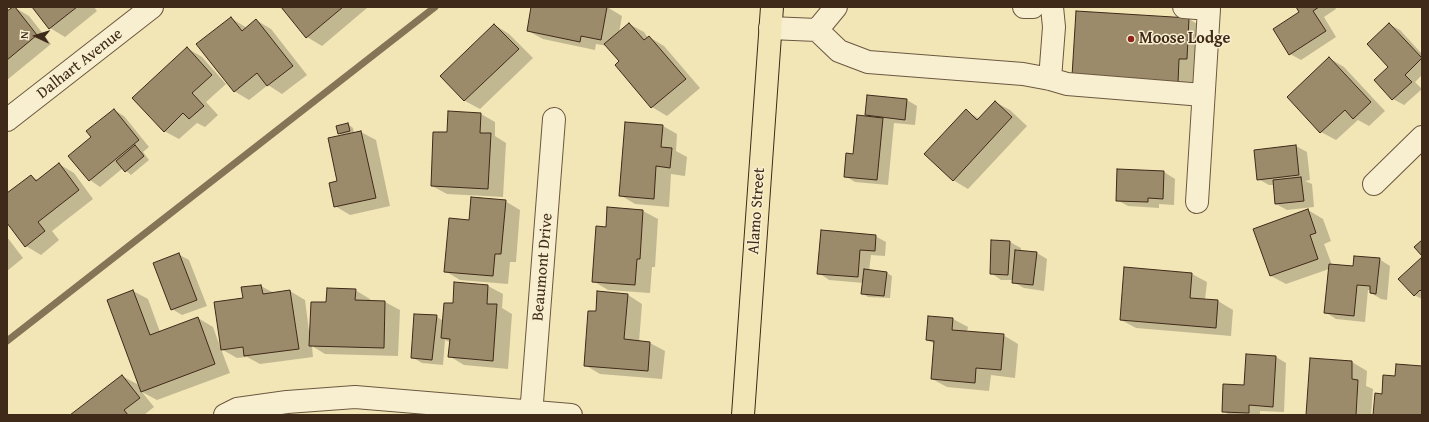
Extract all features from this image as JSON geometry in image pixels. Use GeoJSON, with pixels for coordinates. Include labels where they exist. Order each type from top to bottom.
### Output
{"type":"FeatureCollection","features":[{"type":"Feature","properties":{"kind":"main road","name":"Alamo Street"},"geometry":{"type":"LineString","coordinates":[[743,415],[771,18]]}},
{"type":"Feature","properties":{"kind":"street","name":"Dalhart Avenue"},"geometry":{"type":"LineString","coordinates":[[7,120],[152,7]]}},
{"type":"Feature","properties":{"kind":"street"},"geometry":{"type":"LineString","coordinates":[[817,30],[836,7]]}},
{"type":"Feature","properties":{"kind":"street"},"geometry":{"type":"LineString","coordinates":[[1024,7],[1033,7]]}},
{"type":"Feature","properties":{"kind":"street"},"geometry":{"type":"LineString","coordinates":[[1050,79],[1054,27],[1052,7]]}},
{"type":"Feature","properties":{"kind":"street"},"geometry":{"type":"LineString","coordinates":[[1184,7],[1208,9],[1197,202]]}},
{"type":"Feature","properties":{"kind":"street"},"geometry":{"type":"LineString","coordinates":[[771,18],[817,30],[839,51],[868,62],[1023,74],[1067,84],[1203,95]]}},
{"type":"Feature","properties":{"kind":"street","name":"Beaumont Drive"},"geometry":{"type":"LineString","coordinates":[[531,414],[554,119]]}},
{"type":"Feature","properties":{"kind":"street"},"geometry":{"type":"LineString","coordinates":[[1374,184],[1422,137]]}},
{"type":"Feature","properties":{"kind":"street"},"geometry":{"type":"LineString","coordinates":[[225,415],[237,409],[287,402],[355,397],[531,414],[571,415]]}},
{"type":"Feature","properties":{"kind":"building"},"geometry":{"type":"Polygon","coordinates":[[[15,7],[37,35],[7,60],[7,11],[15,7]]]}},
{"type":"Feature","properties":{"kind":"building"},"geometry":{"type":"Polygon","coordinates":[[[32,7],[77,7],[49,29],[32,7]]]}},
{"type":"Feature","properties":{"kind":"building"},"geometry":{"type":"Polygon","coordinates":[[[281,7],[343,7],[306,38],[281,7]]]}},
{"type":"Feature","properties":{"kind":"building"},"geometry":{"type":"Polygon","coordinates":[[[531,7],[607,7],[601,40],[581,36],[580,42],[527,31],[531,7]]]}},
{"type":"Feature","properties":{"kind":"building"},"geometry":{"type":"Polygon","coordinates":[[[1296,7],[1319,7],[1313,11],[1326,31],[1289,55],[1273,29],[1299,12],[1296,7]]]}},
{"type":"Feature","properties":{"kind":"building","name":"Moose Lodge"},"geometry":{"type":"Polygon","coordinates":[[[1076,11],[1189,18],[1187,59],[1179,59],[1178,83],[1072,76],[1076,11]]]}},
{"type":"Feature","properties":{"kind":"building"},"geometry":{"type":"Polygon","coordinates":[[[231,17],[242,31],[256,19],[293,66],[267,86],[257,73],[234,92],[196,44],[231,17]]]}},
{"type":"Feature","properties":{"kind":"building"},"geometry":{"type":"Polygon","coordinates":[[[629,23],[644,40],[649,36],[686,79],[651,108],[615,65],[619,61],[604,44],[629,23]]]}},
{"type":"Feature","properties":{"kind":"building"},"geometry":{"type":"Polygon","coordinates":[[[1389,23],[1422,58],[1405,75],[1412,82],[1392,100],[1374,80],[1388,67],[1367,44],[1389,23]]]}},
{"type":"Feature","properties":{"kind":"building"},"geometry":{"type":"Polygon","coordinates":[[[494,24],[519,49],[464,101],[440,76],[494,24]]]}},
{"type":"Feature","properties":{"kind":"building"},"geometry":{"type":"Polygon","coordinates":[[[187,47],[212,75],[192,93],[204,106],[189,119],[183,113],[164,132],[132,98],[187,47]]]}},
{"type":"Feature","properties":{"kind":"building"},"geometry":{"type":"Polygon","coordinates":[[[1329,57],[1371,102],[1353,119],[1345,110],[1320,133],[1287,97],[1329,57]]]}},
{"type":"Feature","properties":{"kind":"building"},"geometry":{"type":"Polygon","coordinates":[[[867,95],[907,99],[905,120],[865,115],[867,95]]]}},
{"type":"Feature","properties":{"kind":"building"},"geometry":{"type":"Polygon","coordinates":[[[995,101],[1012,117],[953,181],[924,154],[966,109],[977,120],[995,101]]]}},
{"type":"Feature","properties":{"kind":"building"},"geometry":{"type":"Polygon","coordinates":[[[114,109],[139,140],[89,181],[68,156],[91,137],[86,131],[114,109]]]}},
{"type":"Feature","properties":{"kind":"building"},"geometry":{"type":"Polygon","coordinates":[[[448,111],[481,113],[480,133],[491,133],[488,189],[431,186],[433,132],[447,132],[448,111]]]}},
{"type":"Feature","properties":{"kind":"building"},"geometry":{"type":"Polygon","coordinates":[[[857,115],[883,118],[877,180],[844,177],[846,153],[853,154],[857,115]]]}},
{"type":"Feature","properties":{"kind":"building"},"geometry":{"type":"Polygon","coordinates":[[[625,122],[663,125],[661,147],[672,148],[670,168],[656,166],[654,199],[619,196],[625,122]]]}},
{"type":"Feature","properties":{"kind":"building"},"geometry":{"type":"Polygon","coordinates":[[[348,123],[350,131],[338,134],[336,126],[348,123]]]}},
{"type":"Feature","properties":{"kind":"building"},"geometry":{"type":"Polygon","coordinates":[[[361,131],[376,198],[334,207],[329,183],[337,181],[328,138],[361,131]]]}},
{"type":"Feature","properties":{"kind":"building"},"geometry":{"type":"Polygon","coordinates":[[[135,145],[144,156],[125,172],[116,161],[135,145]]]}},
{"type":"Feature","properties":{"kind":"building"},"geometry":{"type":"Polygon","coordinates":[[[1296,145],[1299,175],[1257,180],[1254,150],[1296,145]]]}},
{"type":"Feature","properties":{"kind":"building"},"geometry":{"type":"Polygon","coordinates":[[[59,163],[79,190],[38,222],[45,231],[25,247],[7,223],[7,193],[31,175],[36,181],[59,163]]]}},
{"type":"Feature","properties":{"kind":"building"},"geometry":{"type":"Polygon","coordinates":[[[1117,169],[1164,171],[1163,199],[1148,198],[1148,202],[1116,201],[1117,169]]]}},
{"type":"Feature","properties":{"kind":"building"},"geometry":{"type":"Polygon","coordinates":[[[1301,177],[1304,201],[1275,204],[1273,180],[1301,177]]]}},
{"type":"Feature","properties":{"kind":"building"},"geometry":{"type":"Polygon","coordinates":[[[471,197],[506,200],[501,254],[495,254],[493,276],[444,272],[449,218],[469,220],[471,197]]]}},
{"type":"Feature","properties":{"kind":"building"},"geometry":{"type":"Polygon","coordinates":[[[607,207],[643,210],[640,259],[637,259],[635,285],[592,282],[596,226],[606,227],[607,207]]]}},
{"type":"Feature","properties":{"kind":"building"},"geometry":{"type":"Polygon","coordinates":[[[1308,209],[1316,233],[1310,235],[1318,259],[1270,276],[1253,229],[1308,209]]]}},
{"type":"Feature","properties":{"kind":"building"},"geometry":{"type":"Polygon","coordinates":[[[821,230],[876,235],[875,251],[860,250],[858,277],[817,274],[821,230]]]}},
{"type":"Feature","properties":{"kind":"building"},"geometry":{"type":"Polygon","coordinates":[[[991,240],[1010,241],[1008,275],[990,274],[991,240]]]}},
{"type":"Feature","properties":{"kind":"building"},"geometry":{"type":"Polygon","coordinates":[[[1422,240],[1422,256],[1414,247],[1422,240]]]}},
{"type":"Feature","properties":{"kind":"building"},"geometry":{"type":"Polygon","coordinates":[[[1015,250],[1037,252],[1033,285],[1012,283],[1015,250]]]}},
{"type":"Feature","properties":{"kind":"building"},"geometry":{"type":"Polygon","coordinates":[[[179,253],[197,300],[171,310],[153,263],[179,253]]]}},
{"type":"Feature","properties":{"kind":"building"},"geometry":{"type":"Polygon","coordinates":[[[1354,256],[1380,258],[1376,294],[1370,293],[1370,286],[1357,285],[1354,316],[1324,313],[1329,264],[1353,266],[1354,256]]]}},
{"type":"Feature","properties":{"kind":"building"},"geometry":{"type":"Polygon","coordinates":[[[1422,257],[1422,292],[1420,290],[1414,296],[1398,279],[1422,257]]]}},
{"type":"Feature","properties":{"kind":"building"},"geometry":{"type":"Polygon","coordinates":[[[1124,267],[1192,273],[1190,298],[1218,300],[1216,328],[1120,320],[1124,267]]]}},
{"type":"Feature","properties":{"kind":"building"},"geometry":{"type":"Polygon","coordinates":[[[864,269],[887,272],[884,296],[861,294],[864,269]]]}},
{"type":"Feature","properties":{"kind":"building"},"geometry":{"type":"Polygon","coordinates":[[[454,282],[488,285],[487,304],[497,304],[493,361],[448,357],[450,339],[441,338],[444,303],[453,303],[454,282]]]}},
{"type":"Feature","properties":{"kind":"building"},"geometry":{"type":"Polygon","coordinates":[[[261,285],[263,294],[290,290],[299,349],[244,356],[243,347],[221,350],[214,302],[243,298],[241,287],[261,285]]]}},
{"type":"Feature","properties":{"kind":"building"},"geometry":{"type":"Polygon","coordinates":[[[327,288],[356,289],[355,300],[385,301],[384,348],[309,346],[311,302],[326,302],[327,288]]]}},
{"type":"Feature","properties":{"kind":"building"},"geometry":{"type":"Polygon","coordinates":[[[133,290],[150,335],[198,317],[215,364],[141,392],[107,300],[133,290]]]}},
{"type":"Feature","properties":{"kind":"building"},"geometry":{"type":"Polygon","coordinates":[[[597,291],[628,294],[624,339],[650,342],[648,371],[584,366],[588,311],[596,311],[597,291]]]}},
{"type":"Feature","properties":{"kind":"building"},"geometry":{"type":"Polygon","coordinates":[[[414,314],[437,315],[432,360],[411,358],[414,314]]]}},
{"type":"Feature","properties":{"kind":"building"},"geometry":{"type":"Polygon","coordinates":[[[928,316],[953,318],[952,330],[1004,334],[1001,370],[976,368],[975,383],[931,379],[934,341],[926,340],[928,316]]]}},
{"type":"Feature","properties":{"kind":"building"},"geometry":{"type":"Polygon","coordinates":[[[1246,354],[1276,356],[1273,407],[1249,405],[1249,413],[1222,412],[1223,384],[1244,385],[1246,354]]]}},
{"type":"Feature","properties":{"kind":"building"},"geometry":{"type":"Polygon","coordinates":[[[1310,358],[1352,361],[1352,379],[1358,380],[1356,415],[1306,415],[1310,358]]]}},
{"type":"Feature","properties":{"kind":"building"},"geometry":{"type":"Polygon","coordinates":[[[1396,364],[1422,366],[1422,415],[1373,415],[1375,393],[1382,394],[1383,375],[1395,376],[1396,364]]]}},
{"type":"Feature","properties":{"kind":"building"},"geometry":{"type":"Polygon","coordinates":[[[122,375],[140,398],[124,410],[128,415],[70,415],[122,375]]]}},
{"type":"Feature","properties":{"kind":"waterway"},"geometry":{"type":"LineString","coordinates":[[7,341],[435,7]]}},
{"type":"Feature","properties":{"kind":"place","name":"Moose Lodge"},"geometry":{"type":"Point","coordinates":[1131,39]}}]}
